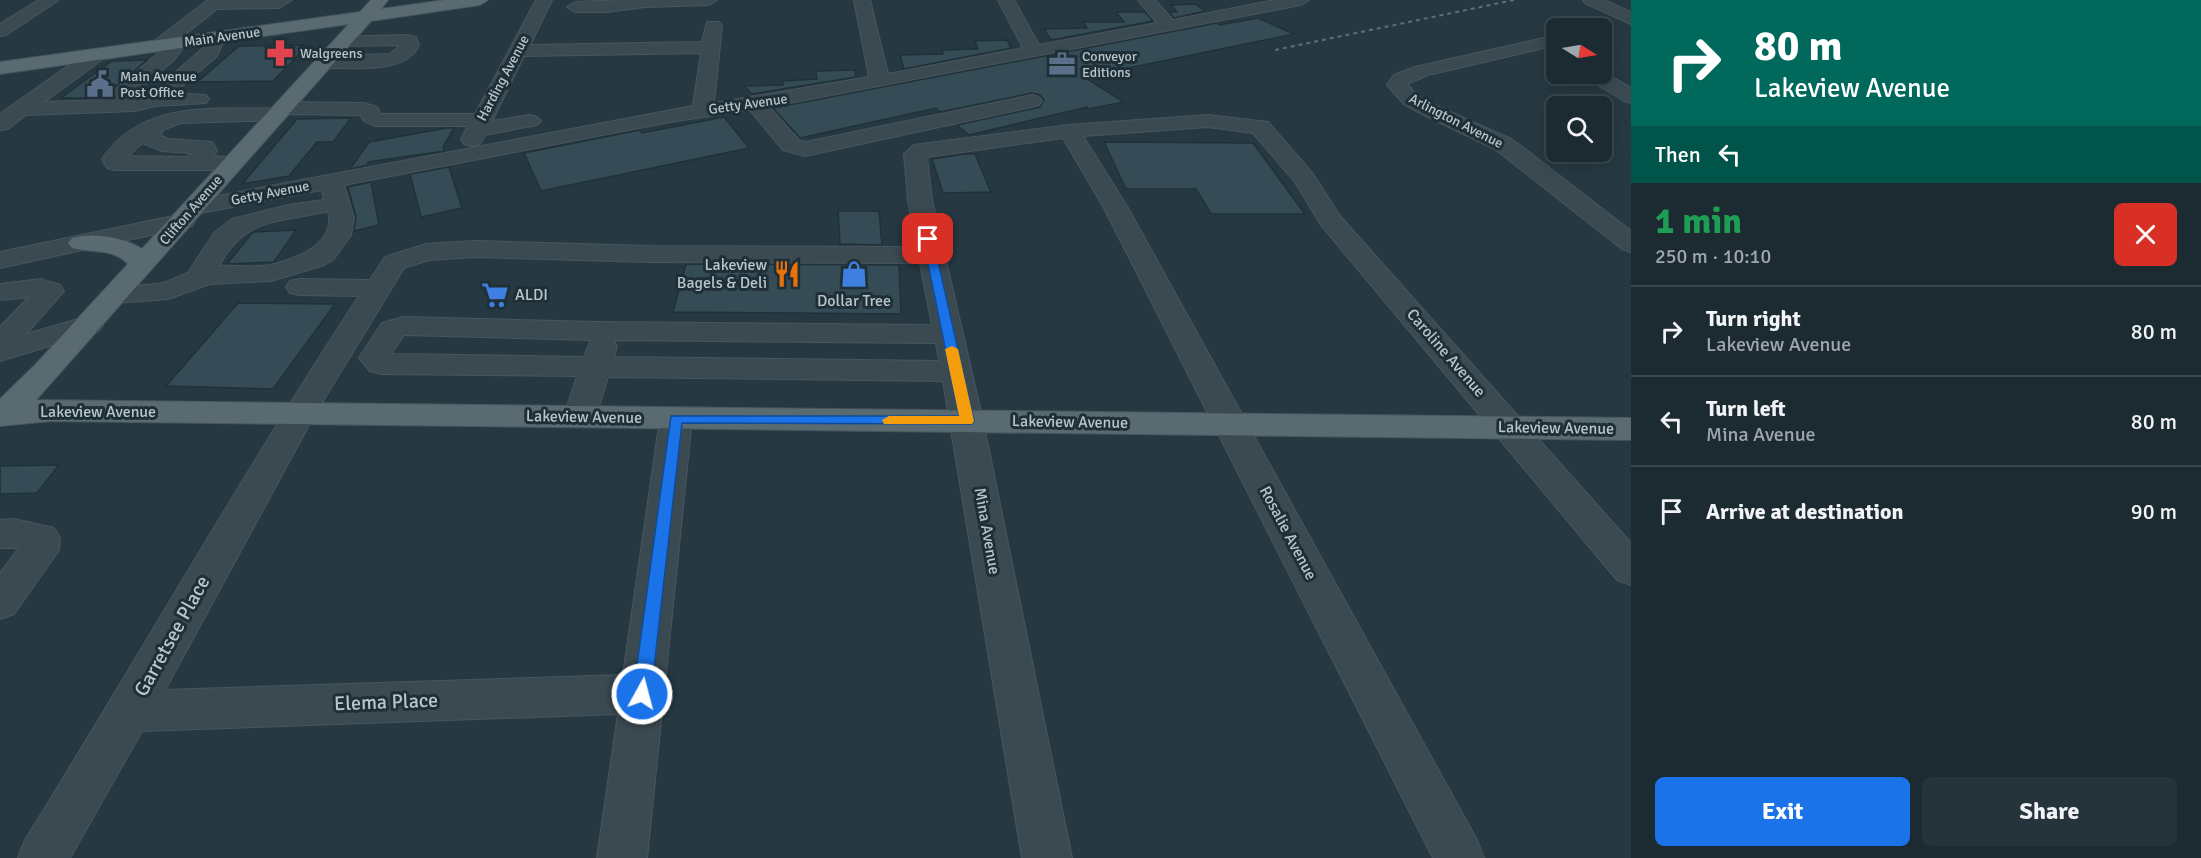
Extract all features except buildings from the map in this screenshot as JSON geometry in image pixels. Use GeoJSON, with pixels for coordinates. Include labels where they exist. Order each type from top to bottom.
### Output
{"type":"FeatureCollection","features":[{"type":"Feature","properties":{"kind":"main road","name":"Clifton Avenue"},"geometry":{"type":"LineString","coordinates":[[2,416],[89,325],[380,0]]}},
{"type":"Feature","properties":{"kind":"main road","name":"Main Avenue"},"geometry":{"type":"LineString","coordinates":[[0,68],[480,0]]}},
{"type":"Feature","properties":{"kind":"main road"},"geometry":{"type":"LineString","coordinates":[[81,243],[126,250],[134,254],[142,266]]}},
{"type":"Feature","properties":{"kind":"main road","name":"Lakeview Avenue"},"geometry":{"type":"LineString","coordinates":[[2,416],[51,410],[1631,429]]}},
{"type":"Feature","properties":{"kind":"street"},"geometry":{"type":"LineString","coordinates":[[0,31],[51,0]]}},
{"type":"Feature","properties":{"kind":"street"},"geometry":{"type":"LineString","coordinates":[[108,106],[168,56],[168,45],[216,2],[281,3],[284,0]]}},
{"type":"Feature","properties":{"kind":"street"},"geometry":{"type":"LineString","coordinates":[[542,3],[576,3],[607,7],[645,2],[709,0]]}},
{"type":"Feature","properties":{"kind":"street"},"geometry":{"type":"LineString","coordinates":[[22,109],[135,105],[154,100],[364,109],[370,111],[370,117],[376,120],[479,125],[553,118],[660,101],[704,104],[716,0]]}},
{"type":"Feature","properties":{"kind":"street"},"geometry":{"type":"LineString","coordinates":[[862,0],[880,81]]}},
{"type":"Feature","properties":{"kind":"street"},"geometry":{"type":"LineString","coordinates":[[1006,0],[1034,52]]}},
{"type":"Feature","properties":{"kind":"street"},"geometry":{"type":"LineString","coordinates":[[1146,0],[1169,26]]}},
{"type":"Feature","properties":{"kind":"street","name":"Getty Avenue"},"geometry":{"type":"LineString","coordinates":[[0,260],[81,243],[189,214],[334,192],[462,156],[704,104],[758,104],[1301,0]]}},
{"type":"Feature","properties":{"kind":"street"},"geometry":{"type":"LineString","coordinates":[[1591,0],[1631,19]]}},
{"type":"Feature","properties":{"kind":"street","name":"Harding Avenue"},"geometry":{"type":"LineString","coordinates":[[462,156],[542,3]]}},
{"type":"Feature","properties":{"kind":"street"},"geometry":{"type":"LineString","coordinates":[[154,100],[210,51],[216,38]]}},
{"type":"Feature","properties":{"kind":"street"},"geometry":{"type":"LineString","coordinates":[[324,62],[393,60],[403,56],[410,44],[410,41],[406,40],[343,41]]}},
{"type":"Feature","properties":{"kind":"street"},"geometry":{"type":"LineString","coordinates":[[521,45],[711,41]]}},
{"type":"Feature","properties":{"kind":"street"},"geometry":{"type":"LineString","coordinates":[[1535,45],[1546,42]]}},
{"type":"Feature","properties":{"kind":"street"},"geometry":{"type":"LineString","coordinates":[[1535,45],[1546,50]]}},
{"type":"Feature","properties":{"kind":"street","name":"Arlington Avenue"},"geometry":{"type":"LineString","coordinates":[[1535,45],[1410,74],[1401,79],[1397,85],[1411,100],[1423,107],[1503,144],[1631,244]]}},
{"type":"Feature","properties":{"kind":"street"},"geometry":{"type":"LineString","coordinates":[[0,124],[96,55]]}},
{"type":"Feature","properties":{"kind":"street"},"geometry":{"type":"LineString","coordinates":[[1610,84],[1631,97]]}},
{"type":"Feature","properties":{"kind":"street"},"geometry":{"type":"LineString","coordinates":[[758,104],[760,110],[791,145],[805,149],[1032,100]]}},
{"type":"Feature","properties":{"kind":"street"},"geometry":{"type":"LineString","coordinates":[[232,163],[115,163],[113,159],[133,140],[168,119],[283,106]]}},
{"type":"Feature","properties":{"kind":"street","name":"Caroline Avenue"},"geometry":{"type":"LineString","coordinates":[[1069,131],[1208,122],[1260,127],[1305,179],[1330,220],[1631,569]]}},
{"type":"Feature","properties":{"kind":"street"},"geometry":{"type":"LineString","coordinates":[[153,127],[150,138],[156,142],[168,146],[204,147],[206,151],[194,164]]}},
{"type":"Feature","properties":{"kind":"street","name":"Mina Avenue"},"geometry":{"type":"LineString","coordinates":[[1047,858],[967,421],[921,206],[915,154],[922,150],[1069,131]]}},
{"type":"Feature","properties":{"kind":"street","name":"Rosalie Avenue"},"geometry":{"type":"LineString","coordinates":[[1069,131],[1116,208],[1459,858]]}},
{"type":"Feature","properties":{"kind":"street"},"geometry":{"type":"LineString","coordinates":[[116,295],[168,291],[219,274],[271,273],[315,259],[324,254],[338,234],[342,218],[334,192],[281,214],[233,229],[209,258],[199,279]]}},
{"type":"Feature","properties":{"kind":"street","name":"Garretsee Place"},"geometry":{"type":"LineString","coordinates":[[43,858],[130,711],[299,413],[394,263],[426,252],[475,249],[651,254],[931,255]]}},
{"type":"Feature","properties":{"kind":"street"},"geometry":{"type":"LineString","coordinates":[[0,292],[41,287],[50,291],[0,345]]}},
{"type":"Feature","properties":{"kind":"street"},"geometry":{"type":"LineString","coordinates":[[300,287],[378,288]]}},
{"type":"Feature","properties":{"kind":"street"},"geometry":{"type":"LineString","coordinates":[[0,352],[89,325]]}},
{"type":"Feature","properties":{"kind":"street"},"geometry":{"type":"LineString","coordinates":[[948,334],[403,327],[392,329],[374,358],[381,364],[956,371]]}},
{"type":"Feature","properties":{"kind":"street"},"geometry":{"type":"LineString","coordinates":[[580,416],[606,331]]}},
{"type":"Feature","properties":{"kind":"street"},"geometry":{"type":"LineString","coordinates":[[879,334],[881,370]]}},
{"type":"Feature","properties":{"kind":"street"},"geometry":{"type":"LineString","coordinates":[[622,858],[676,419]]}},
{"type":"Feature","properties":{"kind":"street"},"geometry":{"type":"LineString","coordinates":[[0,534],[14,533],[41,538],[40,550],[0,602]]}},
{"type":"Feature","properties":{"kind":"street","name":"Elema Place"},"geometry":{"type":"LineString","coordinates":[[130,711],[642,694]]}},
{"type":"Feature","properties":{"kind":"railway"},"geometry":{"type":"LineString","coordinates":[[1275,50],[1514,0]]}},
{"type":"Feature","properties":{"kind":"slow traffic"},"geometry":{"type":"LineString","coordinates":[[889,420],[967,421],[952,349]]}},
{"type":"Feature","properties":{"kind":"place","name":"Walgreens"},"geometry":{"type":"Point","coordinates":[280,53]}},
{"type":"Feature","properties":{"kind":"place","name":"Conveyor Editions"},"geometry":{"type":"Point","coordinates":[1062,64]}},
{"type":"Feature","properties":{"kind":"place","name":"Main Avenue Post Office"},"geometry":{"type":"Point","coordinates":[100,84]}},
{"type":"Feature","properties":{"kind":"place","name":"Lakeview Bagels & Deli"},"geometry":{"type":"Point","coordinates":[787,274]}},
{"type":"Feature","properties":{"kind":"place","name":"Dollar Tree"},"geometry":{"type":"Point","coordinates":[854,274]}},
{"type":"Feature","properties":{"kind":"place","name":"ALDI"},"geometry":{"type":"Point","coordinates":[495,295]}},
{"type":"Feature","properties":{"kind":"route"},"geometry":{"type":"LineString","coordinates":[[642,694],[676,419],[967,421],[928,239]]}}]}
